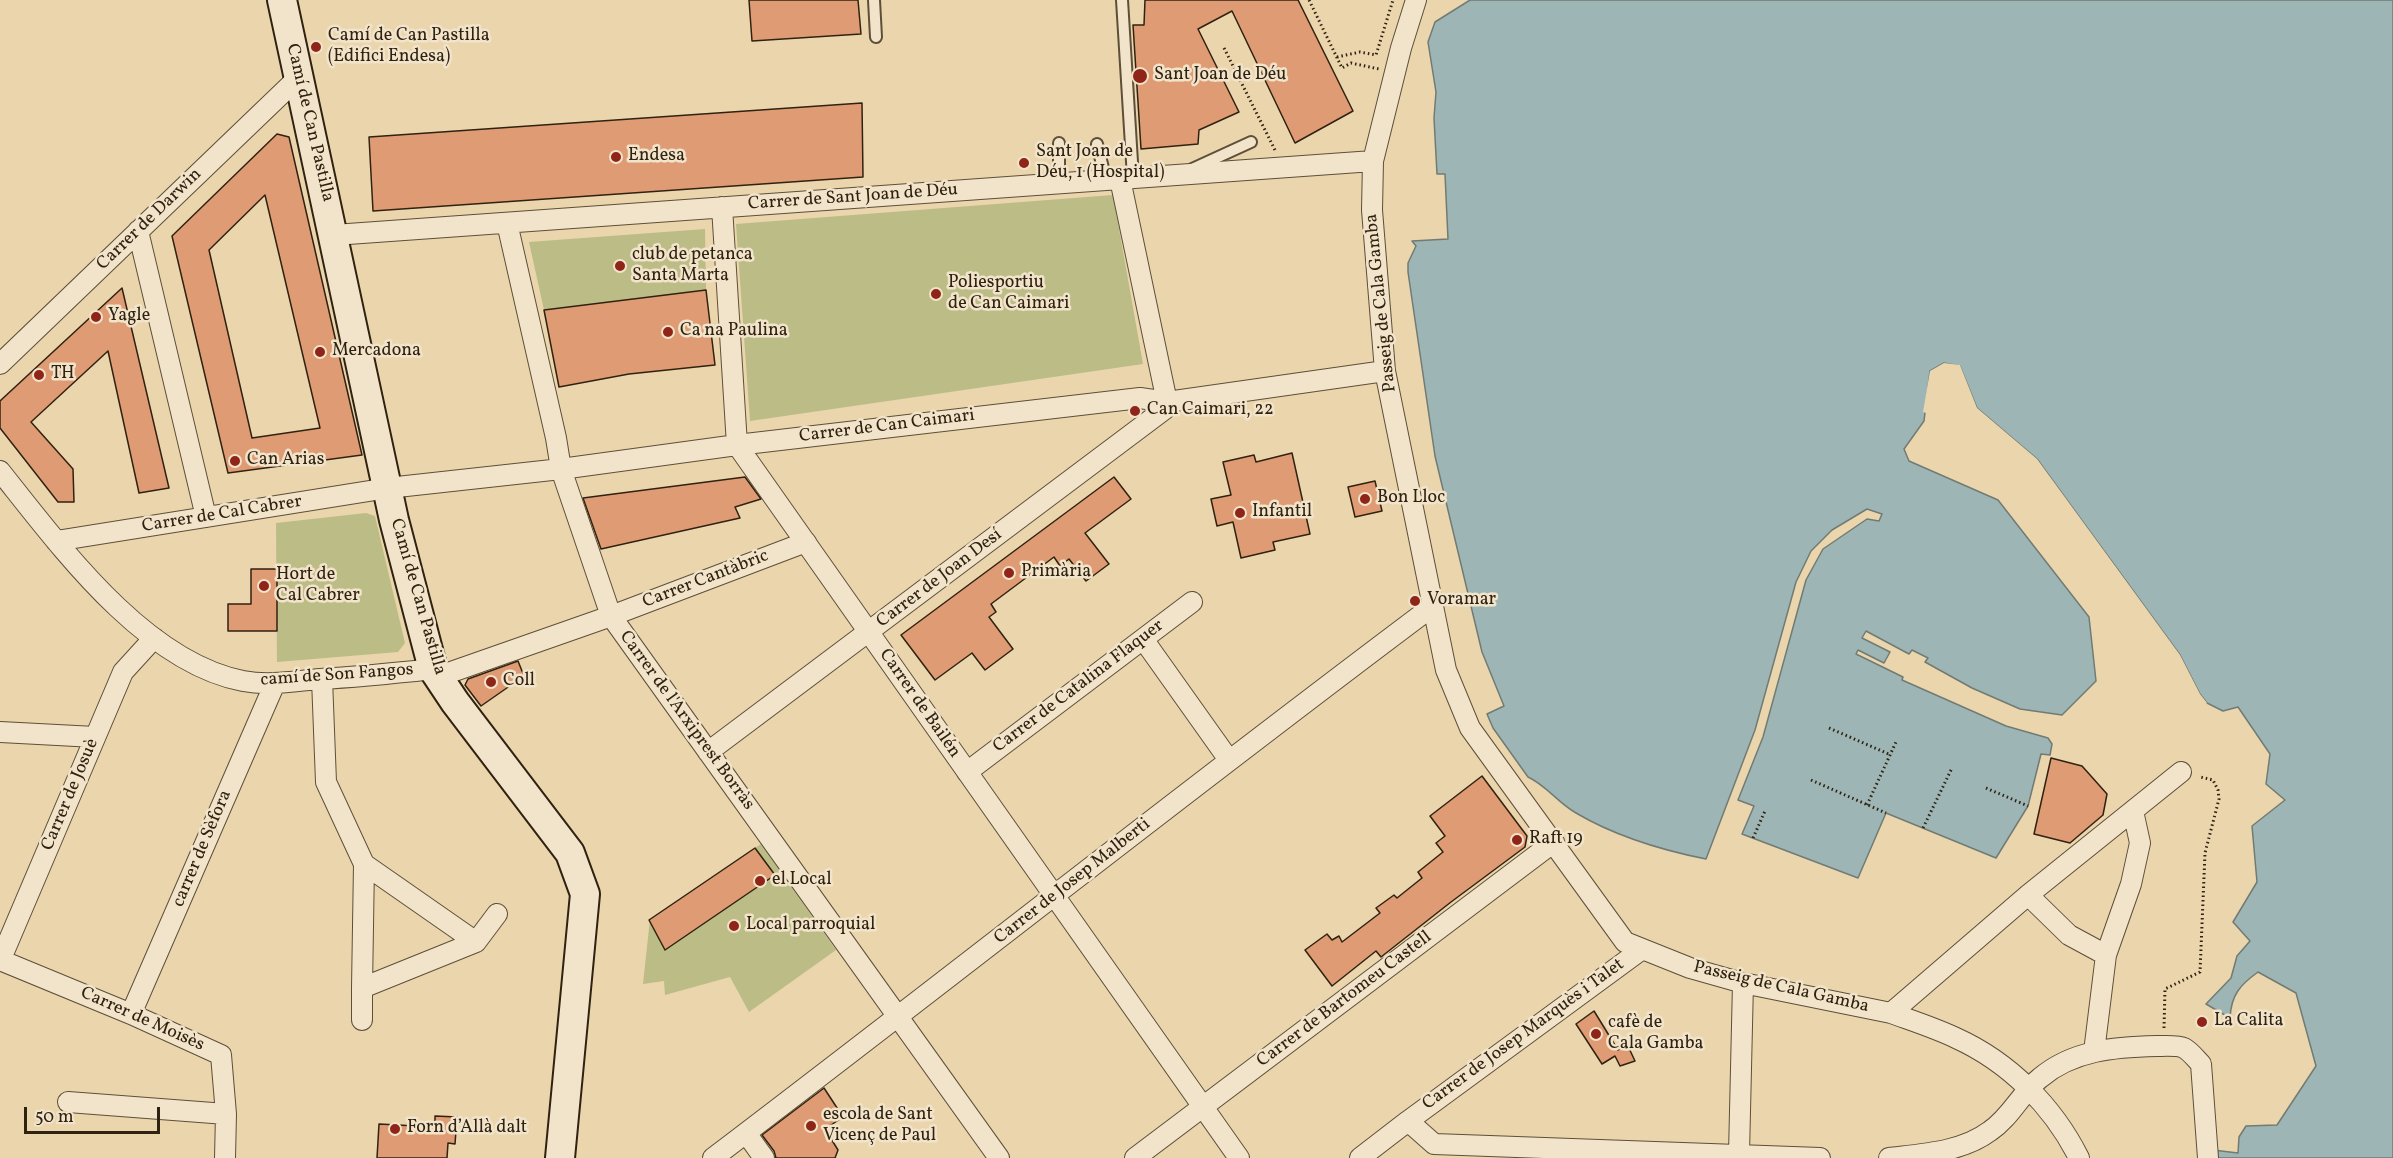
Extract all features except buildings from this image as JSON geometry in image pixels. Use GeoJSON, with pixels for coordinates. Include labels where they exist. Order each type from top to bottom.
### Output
{"type":"FeatureCollection","features":[{"type":"Feature","properties":{"kind":"street","name":"Camí de Can Pastilla"},"geometry":{"type":"LineString","coordinates":[[282,0],[394,520],[435,673],[570,853],[585,894],[560,1158]]}},
{"type":"Feature","properties":{"kind":"street","name":"Passeig de Cala Gamba"},"geometry":{"type":"LineString","coordinates":[[1416,0],[1373,161],[1372,210],[1385,371],[1446,670],[1470,728],[1625,942],[1690,968],[1743,983],[1891,1013],[2028,895],[2181,772]]}},
{"type":"Feature","properties":{"kind":"street","name":"Carrer de Darwin"},"geometry":{"type":"LineString","coordinates":[[0,364],[300,76]]}},
{"type":"Feature","properties":{"kind":"street","name":"Carrer de Sant Joan de Déu"},"geometry":{"type":"LineString","coordinates":[[334,235],[1373,161]]}},
{"type":"Feature","properties":{"kind":"street"},"geometry":{"type":"LineString","coordinates":[[1120,179],[1167,402]]}},
{"type":"Feature","properties":{"kind":"street"},"geometry":{"type":"LineString","coordinates":[[722,207],[737,445]]}},
{"type":"Feature","properties":{"kind":"street","name":"Carrer de l'Arxiprest Borràs"},"geometry":{"type":"LineString","coordinates":[[507,223],[561,469],[611,616],[999,1158]]}},
{"type":"Feature","properties":{"kind":"street"},"geometry":{"type":"LineString","coordinates":[[138,231],[206,517]]}},
{"type":"Feature","properties":{"kind":"street","name":"Carrer de Can Caimari"},"geometry":{"type":"LineString","coordinates":[[388,488],[1140,398],[1167,402],[1385,371]]}},
{"type":"Feature","properties":{"kind":"street","name":"Carrer de Joan Desí"},"geometry":{"type":"LineString","coordinates":[[708,752],[1165,409],[1167,402]]}},
{"type":"Feature","properties":{"kind":"street","name":"Carrer de Bailén"},"geometry":{"type":"LineString","coordinates":[[737,445],[1239,1158]]}},
{"type":"Feature","properties":{"kind":"street","name":"camí de Son Fangos"},"geometry":{"type":"LineString","coordinates":[[0,471],[56,541],[101,592],[154,638],[185,658],[218,674],[244,681],[275,683],[435,673]]}},
{"type":"Feature","properties":{"kind":"street","name":"Carrer de Cal Cabrer"},"geometry":{"type":"LineString","coordinates":[[56,541],[388,488]]}},
{"type":"Feature","properties":{"kind":"street","name":"Carrer Cantàbric"},"geometry":{"type":"LineString","coordinates":[[435,673],[611,616],[806,542]]}},
{"type":"Feature","properties":{"kind":"street","name":"Carrer de Catalina Flaquer"},"geometry":{"type":"LineString","coordinates":[[967,772],[1192,602]]}},
{"type":"Feature","properties":{"kind":"street","name":"Carrer de Josep Malberti"},"geometry":{"type":"LineString","coordinates":[[713,1158],[1055,897],[1229,759],[1433,606]]}},
{"type":"Feature","properties":{"kind":"street","name":"Carrer de Josuè"},"geometry":{"type":"LineString","coordinates":[[0,960],[123,672],[154,638]]}},
{"type":"Feature","properties":{"kind":"street"},"geometry":{"type":"LineString","coordinates":[[1143,639],[1229,759]]}},
{"type":"Feature","properties":{"kind":"street"},"geometry":{"type":"LineString","coordinates":[[322,679],[326,782],[364,864],[362,1020]]}},
{"type":"Feature","properties":{"kind":"street","name":"carrer de Sèfora"},"geometry":{"type":"LineString","coordinates":[[131,1014],[275,683]]}},
{"type":"Feature","properties":{"kind":"street"},"geometry":{"type":"LineString","coordinates":[[0,732],[95,737]]}},
{"type":"Feature","properties":{"kind":"street"},"geometry":{"type":"LineString","coordinates":[[2094,1052],[2106,954],[2131,884],[2140,843],[2133,811]]}},
{"type":"Feature","properties":{"kind":"street","name":"Carrer de Bartomeu Castell"},"geometry":{"type":"LineString","coordinates":[[1135,1158],[1554,842]]}},
{"type":"Feature","properties":{"kind":"street"},"geometry":{"type":"LineString","coordinates":[[364,864],[476,942]]}},
{"type":"Feature","properties":{"kind":"street"},"geometry":{"type":"LineString","coordinates":[[2028,895],[2068,935],[2106,954]]}},
{"type":"Feature","properties":{"kind":"street"},"geometry":{"type":"LineString","coordinates":[[362,988],[476,942],[496,914]]}},
{"type":"Feature","properties":{"kind":"street","name":"Carrer de Josep Marquès i Talet"},"geometry":{"type":"LineString","coordinates":[[1359,1158],[1641,950]]}},
{"type":"Feature","properties":{"kind":"street","name":"Carrer de Moisès"},"geometry":{"type":"LineString","coordinates":[[0,960],[131,1014],[220,1055],[226,1114],[225,1158]]}},
{"type":"Feature","properties":{"kind":"street"},"geometry":{"type":"LineString","coordinates":[[1739,1154],[1743,983]]}},
{"type":"Feature","properties":{"kind":"street"},"geometry":{"type":"LineString","coordinates":[[1891,1013],[1957,1038],[1997,1061],[2030,1088],[2067,1134],[2079,1158]]}},
{"type":"Feature","properties":{"kind":"street"},"geometry":{"type":"LineString","coordinates":[[1889,1158],[1934,1153],[1973,1141],[1990,1132],[2008,1117],[2030,1088],[2056,1065],[2107,1048],[2163,1046],[2184,1047],[2201,1064],[2208,1158]]}},
{"type":"Feature","properties":{"kind":"street"},"geometry":{"type":"LineString","coordinates":[[68,1102],[226,1114]]}},
{"type":"Feature","properties":{"kind":"street"},"geometry":{"type":"LineString","coordinates":[[1408,1121],[1432,1151],[1739,1154],[1820,1158]]}},
{"type":"Feature","properties":{"kind":"street"},"geometry":{"type":"LineString","coordinates":[[746,1133],[764,1158]]}},
{"type":"Feature","properties":{"kind":"lane"},"geometry":{"type":"LineString","coordinates":[[874,0],[876,38]]}},
{"type":"Feature","properties":{"kind":"lane"},"geometry":{"type":"LineString","coordinates":[[1120,179],[1122,0]]}},
{"type":"Feature","properties":{"kind":"lane"},"geometry":{"type":"LineString","coordinates":[[1180,174],[1251,142]]}},
{"type":"Feature","properties":{"kind":"lane"},"geometry":{"type":"LineString","coordinates":[[1059,143],[1059,183]]}},
{"type":"Feature","properties":{"kind":"lane"},"geometry":{"type":"LineString","coordinates":[[1097,144],[1120,179]]}},
{"type":"Feature","properties":{"kind":"path"},"geometry":{"type":"LineString","coordinates":[[1309,0],[1342,68],[1352,63],[1395,73]]}},
{"type":"Feature","properties":{"kind":"path"},"geometry":{"type":"LineString","coordinates":[[1337,57],[1360,52],[1376,55],[1393,0]]}},
{"type":"Feature","properties":{"kind":"path"},"geometry":{"type":"LineString","coordinates":[[1224,48],[1283,167]]}},
{"type":"Feature","properties":{"kind":"path"},"geometry":{"type":"LineString","coordinates":[[1829,728],[1891,755]]}},
{"type":"Feature","properties":{"kind":"path"},"geometry":{"type":"LineString","coordinates":[[1867,805],[1896,742]]}},
{"type":"Feature","properties":{"kind":"path"},"geometry":{"type":"LineString","coordinates":[[1923,828],[1952,768]]}},
{"type":"Feature","properties":{"kind":"path"},"geometry":{"type":"LineString","coordinates":[[2163,1046],[2165,989],[2200,972],[2205,853],[2219,799],[2213,780],[2181,772]]}},
{"type":"Feature","properties":{"kind":"path"},"geometry":{"type":"LineString","coordinates":[[1811,780],[1886,813]]}},
{"type":"Feature","properties":{"kind":"path"},"geometry":{"type":"LineString","coordinates":[[1986,788],[2028,806]]}},
{"type":"Feature","properties":{"kind":"path"},"geometry":{"type":"LineString","coordinates":[[1753,838],[1765,811]]}},
{"type":"Feature","properties":{"kind":"green space","name":"Poliesportiu de Can Caimari"},"geometry":{"type":"Polygon","coordinates":[[[1113,195],[1143,364],[750,421],[736,224],[1113,195]]]}},
{"type":"Feature","properties":{"kind":"green space","name":"club de petanca Santa Marta"},"geometry":{"type":"Polygon","coordinates":[[[705,229],[706,290],[544,310],[529,242],[705,229]]]}},
{"type":"Feature","properties":{"kind":"green space"},"geometry":{"type":"Polygon","coordinates":[[[366,513],[375,516],[405,643],[398,652],[277,662],[276,523],[366,513]]]}},
{"type":"Feature","properties":{"kind":"green space","name":"Local parroquial"},"geometry":{"type":"Polygon","coordinates":[[[761,844],[836,950],[749,1012],[730,977],[665,995],[664,981],[643,984],[650,919],[761,844]]]}},
{"type":"Feature","properties":{"kind":"water"},"geometry":{"type":"Polygon","coordinates":[[[1470,0],[2393,0],[2393,1158],[2213,1158],[2213,1150],[2238,1153],[2239,1137],[2246,1126],[2277,1125],[2316,1066],[2296,993],[2258,972],[2238,991],[2232,1003],[2230,1018],[2206,1004],[2231,978],[2237,956],[2250,941],[2233,922],[2257,882],[2252,826],[2285,800],[2266,784],[2270,754],[2238,707],[2223,711],[2207,703],[2180,655],[2037,459],[1977,408],[1960,366],[1944,363],[1930,371],[1924,421],[1904,449],[1909,461],[1998,500],[2089,617],[2096,681],[2062,715],[2020,709],[1972,688],[1925,662],[1928,658],[1912,650],[1909,654],[1866,631],[1862,638],[1890,652],[1884,663],[1858,650],[1856,654],[1903,677],[1902,680],[2006,726],[2048,738],[2052,744],[2050,755],[2041,754],[2028,806],[1996,858],[1886,813],[1858,878],[1742,834],[1754,806],[1738,800],[1763,737],[1806,580],[1823,549],[1867,519],[1879,521],[1882,514],[1867,509],[1832,530],[1811,551],[1796,582],[1755,730],[1706,859],[1655,847],[1606,829],[1570,809],[1528,777],[1493,728],[1487,714],[1504,706],[1482,652],[1435,456],[1408,272],[1408,263],[1416,246],[1412,241],[1448,239],[1445,174],[1437,174],[1434,118],[1436,92],[1428,42],[1435,22],[1470,0]]]}},
{"type":"Feature","properties":{"kind":"pier"},"geometry":{"type":"Polygon","coordinates":[[[1944,363],[1960,365],[1977,408],[2037,459],[2180,655],[2207,703],[2205,705],[2197,696],[2178,657],[2035,461],[1975,410],[1958,368],[1945,366],[1933,373],[1926,413],[1923,412],[1930,371],[1944,363]]]}},
{"type":"Feature","properties":{"kind":"place","name":"Camí de Can Pastilla (Edifici Endesa)"},"geometry":{"type":"Point","coordinates":[316,47]}},
{"type":"Feature","properties":{"kind":"place","name":"Sant Joan de Déu"},"geometry":{"type":"Point","coordinates":[1140,76]}},
{"type":"Feature","properties":{"kind":"place","name":"Endesa"},"geometry":{"type":"Point","coordinates":[616,157]}},
{"type":"Feature","properties":{"kind":"place","name":"Sant Joan de Déu, 1 (Hospital)"},"geometry":{"type":"Point","coordinates":[1024,163]}},
{"type":"Feature","properties":{"kind":"place","name":"club de petanca Santa Marta"},"geometry":{"type":"Point","coordinates":[620,266]}},
{"type":"Feature","properties":{"kind":"place","name":"Poliesportiu de Can Caimari"},"geometry":{"type":"Point","coordinates":[936,294]}},
{"type":"Feature","properties":{"kind":"place","name":"Yagle"},"geometry":{"type":"Point","coordinates":[96,317]}},
{"type":"Feature","properties":{"kind":"place","name":"Ca na Paulina"},"geometry":{"type":"Point","coordinates":[668,332]}},
{"type":"Feature","properties":{"kind":"place","name":"Mercadona"},"geometry":{"type":"Point","coordinates":[320,352]}},
{"type":"Feature","properties":{"kind":"place","name":"TH"},"geometry":{"type":"Point","coordinates":[39,375]}},
{"type":"Feature","properties":{"kind":"place","name":"Can Caimari, 22"},"geometry":{"type":"Point","coordinates":[1135,411]}},
{"type":"Feature","properties":{"kind":"place","name":"Can Arias"},"geometry":{"type":"Point","coordinates":[235,461]}},
{"type":"Feature","properties":{"kind":"place","name":"Bon Lloc"},"geometry":{"type":"Point","coordinates":[1365,499]}},
{"type":"Feature","properties":{"kind":"place","name":"Infantil"},"geometry":{"type":"Point","coordinates":[1240,513]}},
{"type":"Feature","properties":{"kind":"place","name":"Primària"},"geometry":{"type":"Point","coordinates":[1009,573]}},
{"type":"Feature","properties":{"kind":"place","name":"Hort de Cal Cabrer"},"geometry":{"type":"Point","coordinates":[264,586]}},
{"type":"Feature","properties":{"kind":"place","name":"Voramar"},"geometry":{"type":"Point","coordinates":[1415,601]}},
{"type":"Feature","properties":{"kind":"place","name":"Coll"},"geometry":{"type":"Point","coordinates":[491,682]}},
{"type":"Feature","properties":{"kind":"place","name":"Raft 19"},"geometry":{"type":"Point","coordinates":[1517,840]}},
{"type":"Feature","properties":{"kind":"place","name":"el Local"},"geometry":{"type":"Point","coordinates":[760,881]}},
{"type":"Feature","properties":{"kind":"place","name":"Local parroquial"},"geometry":{"type":"Point","coordinates":[734,926]}},
{"type":"Feature","properties":{"kind":"place","name":"La Calita"},"geometry":{"type":"Point","coordinates":[2202,1022]}},
{"type":"Feature","properties":{"kind":"place","name":"cafè de Cala Gamba"},"geometry":{"type":"Point","coordinates":[1596,1034]}},
{"type":"Feature","properties":{"kind":"place","name":"escola de Sant Vicenç de Paul"},"geometry":{"type":"Point","coordinates":[811,1126]}},
{"type":"Feature","properties":{"kind":"place","name":"Forn d’Allà dalt"},"geometry":{"type":"Point","coordinates":[395,1129]}}]}
